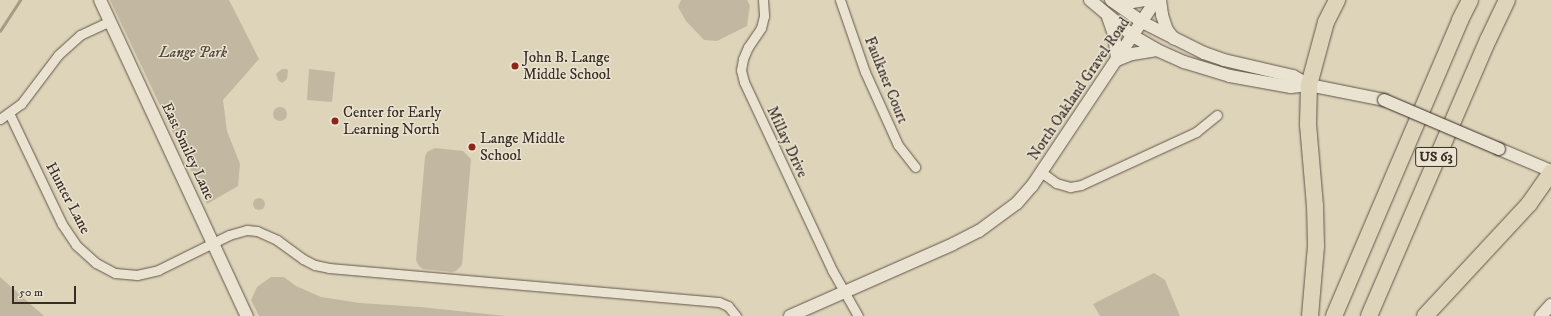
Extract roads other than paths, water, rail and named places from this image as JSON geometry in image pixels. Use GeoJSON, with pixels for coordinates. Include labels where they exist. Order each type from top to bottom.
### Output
{"type":"FeatureCollection","features":[{"type":"Feature","properties":{"kind":"highway"},"geometry":{"type":"LineString","coordinates":[[1310,316],[1316,246],[1316,206],[1308,125],[1308,85],[1326,22],[1337,0]]}},
{"type":"Feature","properties":{"kind":"highway","name":"US 63"},"geometry":{"type":"LineString","coordinates":[[1334,316],[1460,20],[1470,0]]}},
{"type":"Feature","properties":{"kind":"highway","name":"US 63"},"geometry":{"type":"LineString","coordinates":[[1369,316],[1478,62],[1507,0]]}},
{"type":"Feature","properties":{"kind":"highway"},"geometry":{"type":"LineString","coordinates":[[1425,316],[1529,204],[1551,172]]}},
{"type":"Feature","properties":{"kind":"main road","name":"East Smiley Lane"},"geometry":{"type":"LineString","coordinates":[[100,0],[247,316]]}},
{"type":"Feature","properties":{"kind":"main road"},"geometry":{"type":"LineString","coordinates":[[1090,0],[1133,36],[1157,50],[1184,62],[1230,76],[1291,87],[1308,85]]}},
{"type":"Feature","properties":{"kind":"main road"},"geometry":{"type":"LineString","coordinates":[[1112,1],[1132,2],[1145,0]]}},
{"type":"Feature","properties":{"kind":"main road"},"geometry":{"type":"LineString","coordinates":[[1112,1],[1142,22],[1156,0]]}},
{"type":"Feature","properties":{"kind":"main road"},"geometry":{"type":"LineString","coordinates":[[1160,0],[1167,30],[1174,40]]}},
{"type":"Feature","properties":{"kind":"main road"},"geometry":{"type":"LineString","coordinates":[[1107,15],[1114,34],[1117,60],[1138,52],[1157,50]]}},
{"type":"Feature","properties":{"kind":"main road","name":"North Oakland Gravel Road"},"geometry":{"type":"LineString","coordinates":[[790,316],[845,293],[979,231],[1018,203],[1041,172],[1142,22],[1174,40],[1224,60],[1293,76],[1308,85],[1384,100],[1551,172]]}},
{"type":"Feature","properties":{"kind":"main road"},"geometry":{"type":"LineString","coordinates":[[1541,316],[1551,305]]}},
{"type":"Feature","properties":{"kind":"street","name":"Millay Drive"},"geometry":{"type":"LineString","coordinates":[[763,0],[764,16],[761,28],[748,47],[743,59],[741,70],[744,82],[832,270],[858,316]]}},
{"type":"Feature","properties":{"kind":"street","name":"Faulkner Court"},"geometry":{"type":"LineString","coordinates":[[840,0],[865,72],[895,138],[915,167]]}},
{"type":"Feature","properties":{"kind":"street"},"geometry":{"type":"LineString","coordinates":[[0,119],[21,104],[58,55],[80,35],[110,21]]}},
{"type":"Feature","properties":{"kind":"street","name":"Hunter Lane"},"geometry":{"type":"LineString","coordinates":[[9,113],[62,224],[76,245],[96,263],[115,273],[137,275],[158,270],[246,230],[257,231],[277,240],[303,259],[315,265],[329,268],[719,302],[728,306],[736,316]]}},
{"type":"Feature","properties":{"kind":"street"},"geometry":{"type":"LineString","coordinates":[[1041,172],[1056,183],[1070,187],[1081,185],[1196,132],[1217,115]]}},
{"type":"Feature","properties":{"kind":"waterway"},"geometry":{"type":"LineString","coordinates":[[0,31],[20,0]]}},
{"type":"Feature","properties":{"kind":"place","name":"John B. Lange Middle School"},"geometry":{"type":"Point","coordinates":[515,66]}},
{"type":"Feature","properties":{"kind":"place","name":"Center for Early Learning North"},"geometry":{"type":"Point","coordinates":[335,121]}},
{"type":"Feature","properties":{"kind":"place","name":"Lange Middle School"},"geometry":{"type":"Point","coordinates":[472,147]}},
{"type":"Feature","properties":{"kind":"park label","name":"Lange Park"},"geometry":{"type":"Point","coordinates":[193,53]}}]}
